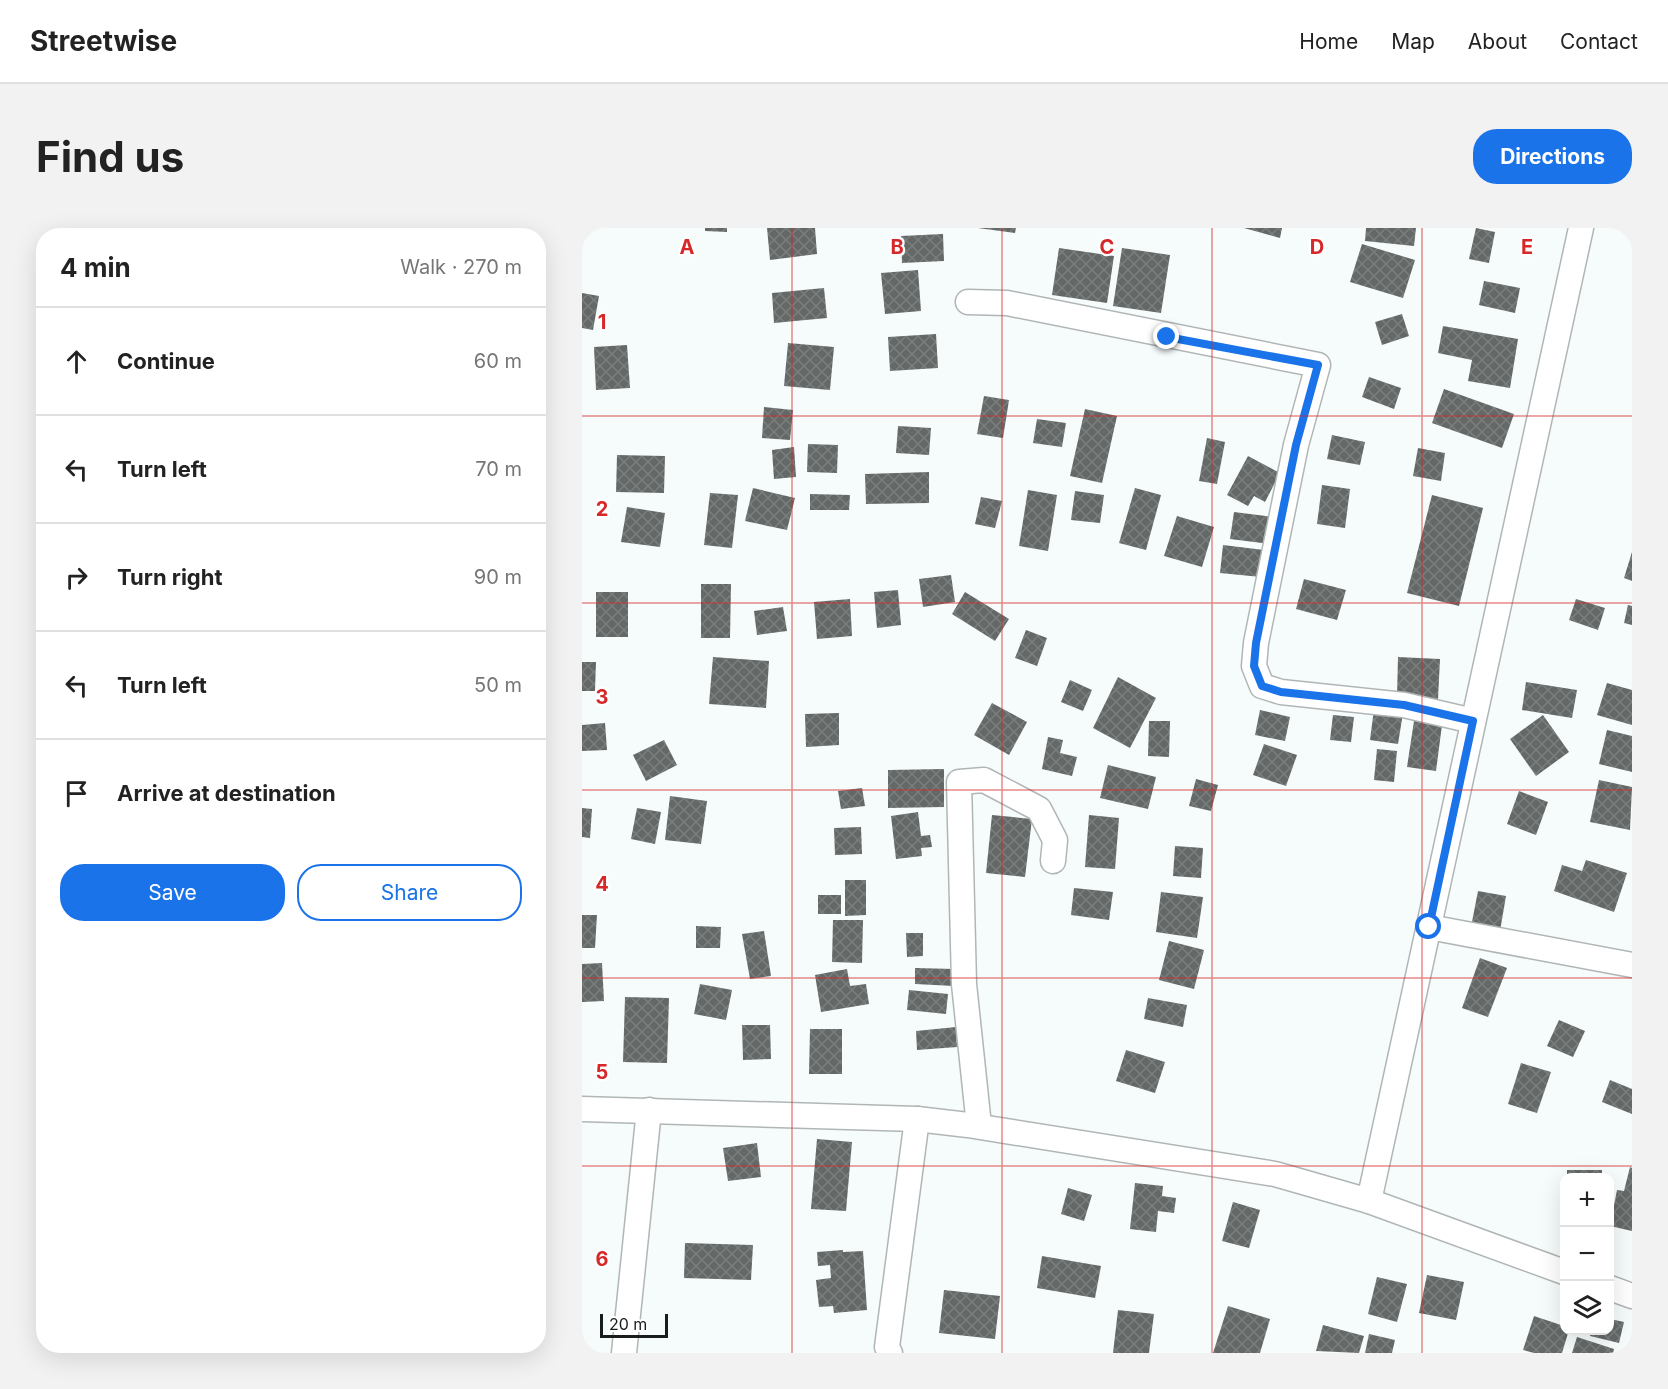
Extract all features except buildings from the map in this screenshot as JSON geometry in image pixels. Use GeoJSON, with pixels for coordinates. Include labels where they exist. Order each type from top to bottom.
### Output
{"type":"FeatureCollection","features":[{"type":"Feature","properties":{"kind":"street"},"geometry":{"type":"LineString","coordinates":[[1370,1201],[1581,228]]}},
{"type":"Feature","properties":{"kind":"street"},"geometry":{"type":"LineString","coordinates":[[968,302],[1007,303],[1167,337],[1318,365],[1296,445],[1256,643],[1254,666],[1262,686],[1281,692],[1404,705],[1473,721]]}},
{"type":"Feature","properties":{"kind":"street"},"geometry":{"type":"LineString","coordinates":[[979,1126],[964,984],[959,782],[984,780],[1039,809],[1055,840],[1053,861]]}},
{"type":"Feature","properties":{"kind":"street"},"geometry":{"type":"LineString","coordinates":[[1429,927],[1632,964]]}},
{"type":"Feature","properties":{"kind":"street"},"geometry":{"type":"LineString","coordinates":[[582,1109],[917,1119],[979,1126],[1275,1174],[1370,1201],[1560,1271]]}},
{"type":"Feature","properties":{"kind":"street"},"geometry":{"type":"LineString","coordinates":[[624,1353],[649,1110]]}},
{"type":"Feature","properties":{"kind":"street"},"geometry":{"type":"LineString","coordinates":[[890,1353],[887,1347],[917,1119]]}},
{"type":"Feature","properties":{"kind":"street"},"geometry":{"type":"LineString","coordinates":[[1614,1289],[1632,1296]]}},
{"type":"Feature","properties":{"kind":"route"},"geometry":{"type":"LineString","coordinates":[[1167,337],[1318,365],[1296,445],[1264,599],[1254,666],[1262,686],[1281,692],[1404,705],[1473,721],[1429,927]]}}]}
